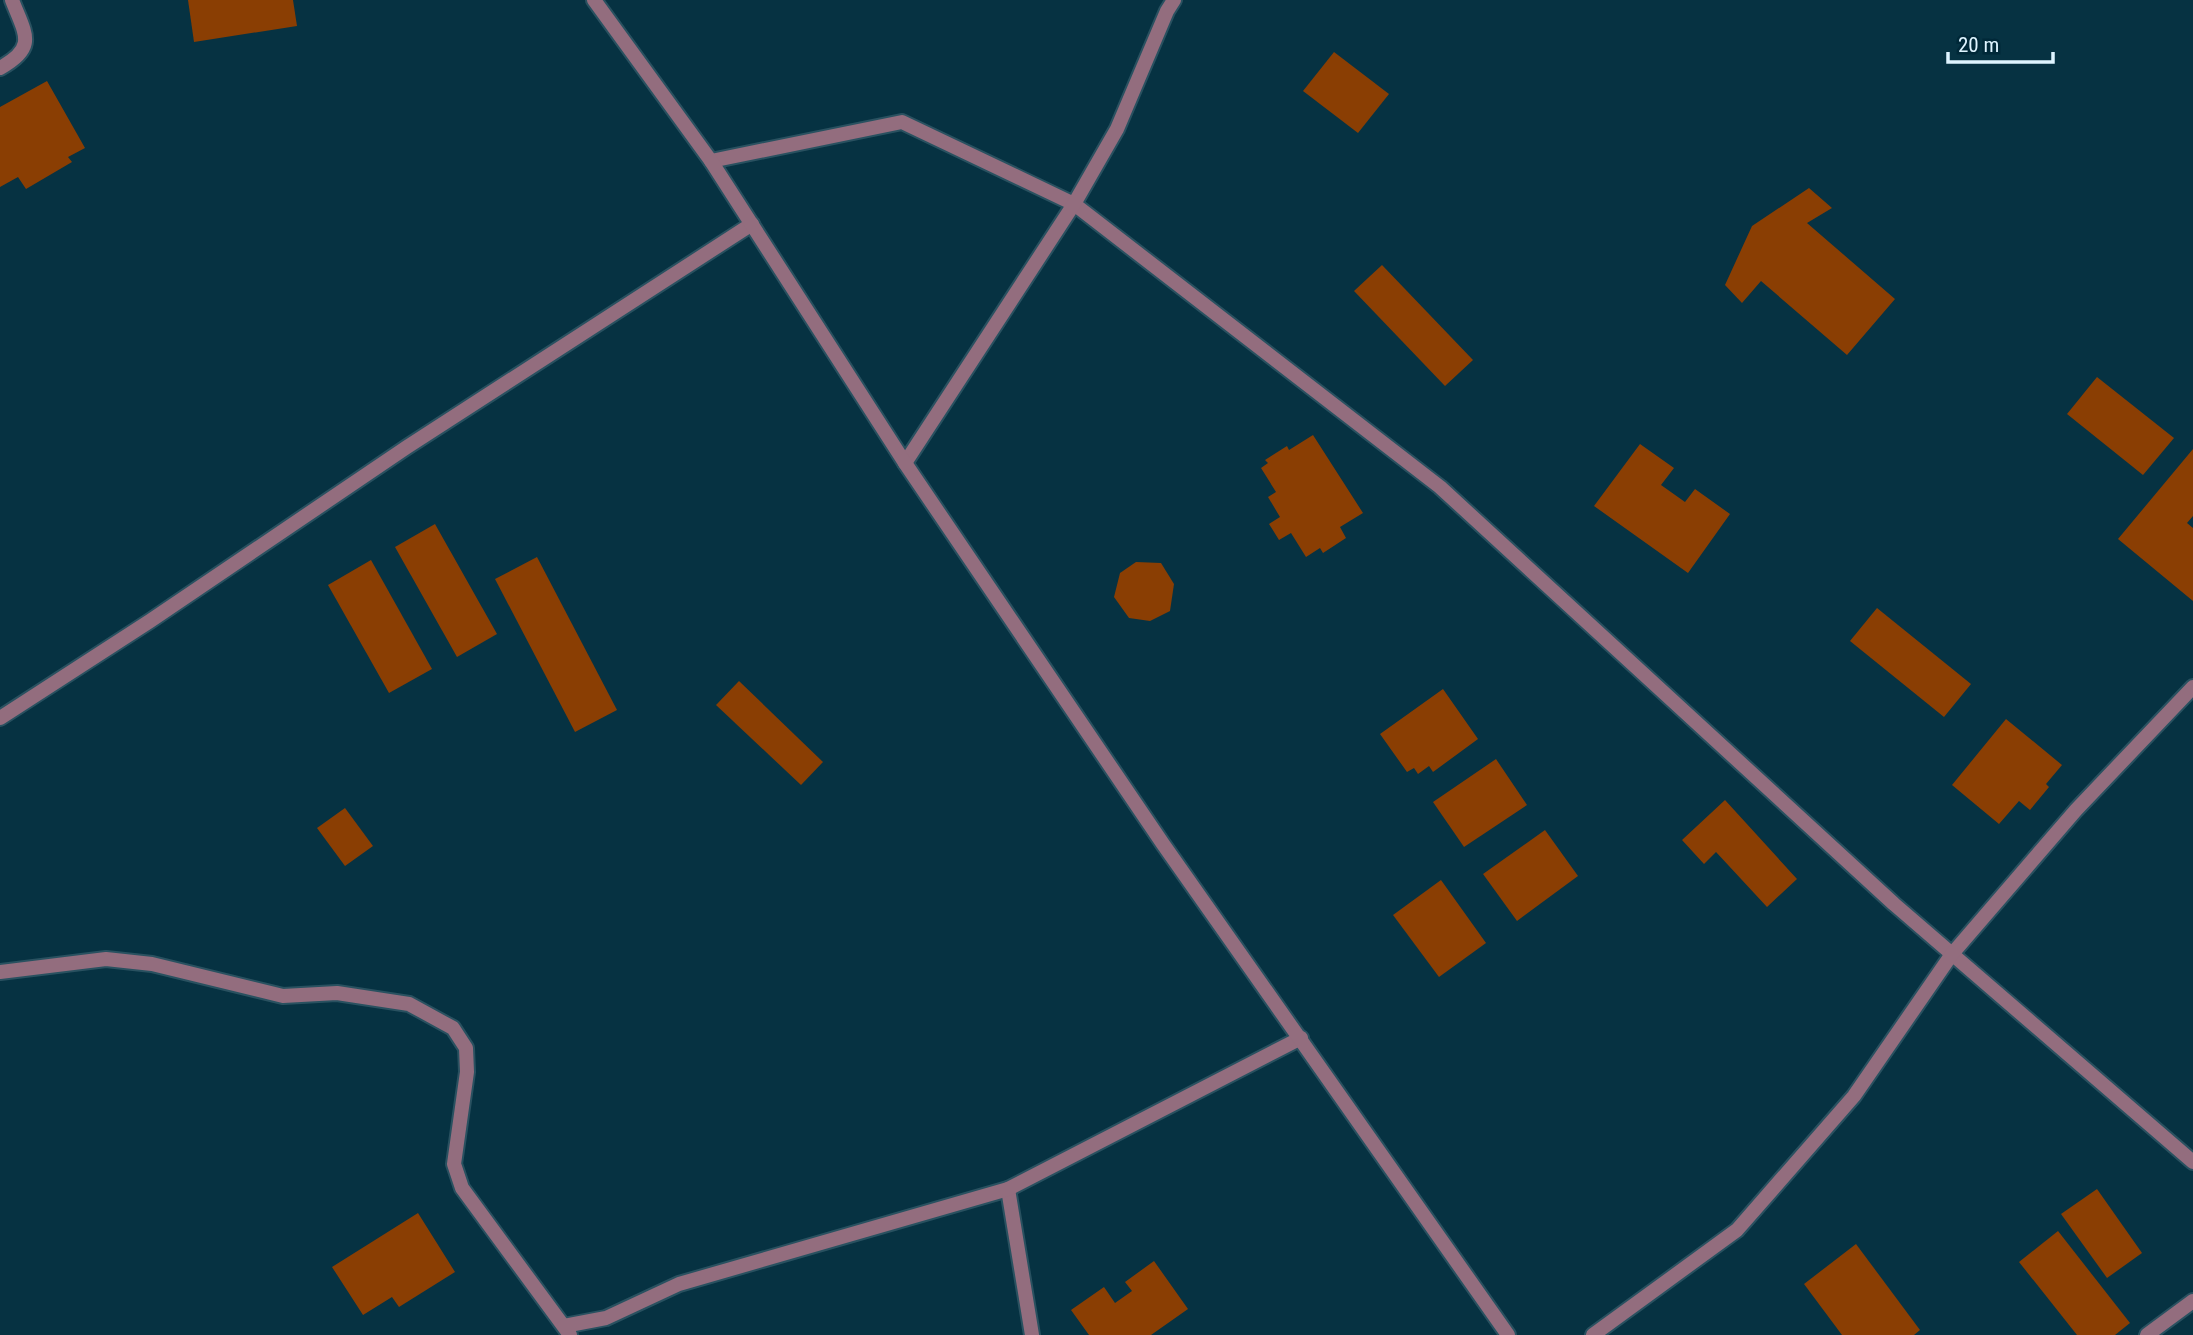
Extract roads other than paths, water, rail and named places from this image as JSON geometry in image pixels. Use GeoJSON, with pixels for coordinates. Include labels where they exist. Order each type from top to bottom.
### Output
{"type":"FeatureCollection","features":[{"type":"Feature","properties":{"kind":"street"},"geometry":{"type":"LineString","coordinates":[[0,68],[17,58],[25,47],[25,35],[12,0]]}},
{"type":"Feature","properties":{"kind":"street"},"geometry":{"type":"LineString","coordinates":[[594,0],[711,160],[905,463],[1164,844],[1508,1335]]}},
{"type":"Feature","properties":{"kind":"street"},"geometry":{"type":"LineString","coordinates":[[905,463],[1074,204],[1116,129],[1167,10],[1174,0]]}},
{"type":"Feature","properties":{"kind":"street"},"geometry":{"type":"LineString","coordinates":[[711,160],[902,122],[1074,204],[1440,487],[1894,904],[2193,1162]]}},
{"type":"Feature","properties":{"kind":"street"},"geometry":{"type":"LineString","coordinates":[[0,718],[150,621],[407,447],[752,225]]}},
{"type":"Feature","properties":{"kind":"street"},"geometry":{"type":"LineString","coordinates":[[1593,1335],[1737,1230],[1854,1096],[1952,954],[2076,810],[2193,687]]}},
{"type":"Feature","properties":{"kind":"street"},"geometry":{"type":"LineString","coordinates":[[0,972],[106,959],[152,964],[283,996],[337,993],[410,1004],[453,1028],[466,1048],[467,1072],[454,1164],[463,1188],[567,1331],[606,1318],[679,1284],[1008,1189],[1301,1038]]}},
{"type":"Feature","properties":{"kind":"street"},"geometry":{"type":"LineString","coordinates":[[1008,1189],[1032,1335]]}},
{"type":"Feature","properties":{"kind":"street"},"geometry":{"type":"LineString","coordinates":[[2147,1335],[2193,1301]]}},
{"type":"Feature","properties":{"kind":"street"},"geometry":{"type":"LineString","coordinates":[[599,1335],[606,1318]]}}]}
